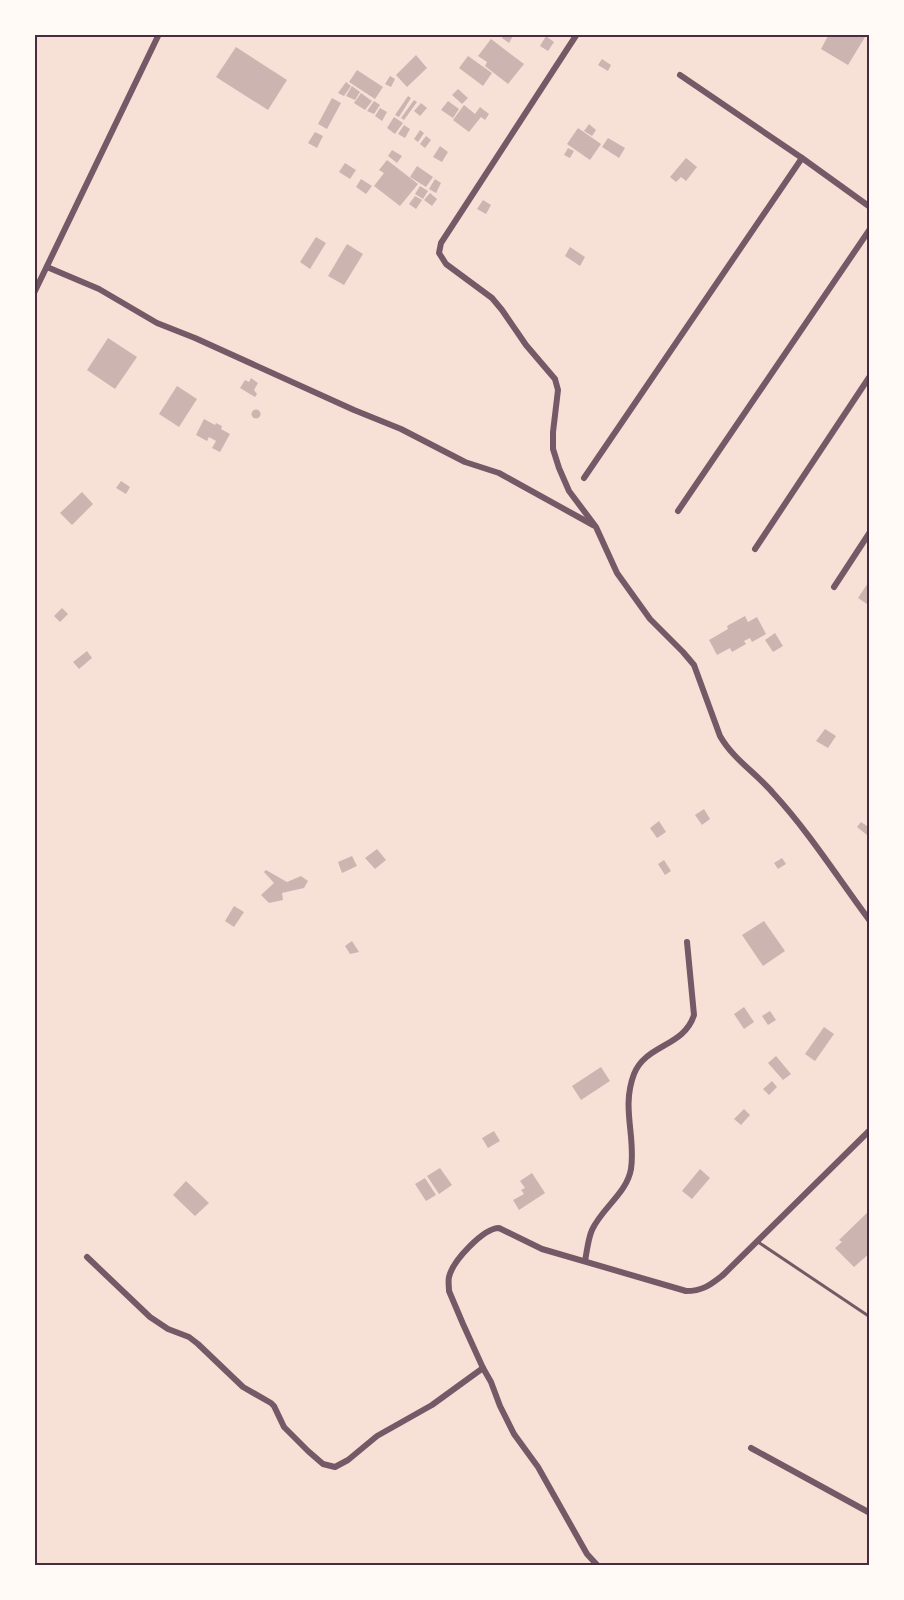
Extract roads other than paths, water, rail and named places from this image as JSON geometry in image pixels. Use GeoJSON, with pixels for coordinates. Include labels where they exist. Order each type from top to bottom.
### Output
{"type":"FeatureCollection","features":[{"type":"Feature","properties":{"kind":"street"},"geometry":{"type":"LineString","coordinates":[[34,293],[159,34]]}},
{"type":"Feature","properties":{"kind":"street"},"geometry":{"type":"LineString","coordinates":[[577,34],[441,243],[440,253],[446,264],[492,298],[526,345],[555,379],[558,390],[553,449],[559,468],[569,490],[596,527],[617,573],[650,619],[694,665],[726,747],[772,791],[795,818],[870,921]]}},
{"type":"Feature","properties":{"kind":"street"},"geometry":{"type":"LineString","coordinates":[[680,75],[870,207]]}},
{"type":"Feature","properties":{"kind":"street"},"geometry":{"type":"LineString","coordinates":[[584,478],[802,158]]}},
{"type":"Feature","properties":{"kind":"street"},"geometry":{"type":"LineString","coordinates":[[678,512],[870,229]]}},
{"type":"Feature","properties":{"kind":"street"},"geometry":{"type":"LineString","coordinates":[[47,267],[99,289],[157,323],[401,429],[465,462],[499,473],[596,527]]}},
{"type":"Feature","properties":{"kind":"street"},"geometry":{"type":"LineString","coordinates":[[755,549],[870,376]]}},
{"type":"Feature","properties":{"kind":"street"},"geometry":{"type":"LineString","coordinates":[[834,587],[870,531]]}},
{"type":"Feature","properties":{"kind":"street"},"geometry":{"type":"LineString","coordinates":[[585,1261],[591,1232],[603,1212],[624,1188],[631,1171],[632,1151],[628,1110],[635,1073],[645,1058],[676,1039],[691,1025],[694,1015],[687,942]]}},
{"type":"Feature","properties":{"kind":"street"},"geometry":{"type":"LineString","coordinates":[[598,1566],[587,1554],[538,1467],[514,1434],[500,1406],[449,1291],[449,1277],[455,1264],[474,1242],[494,1228],[499,1228],[542,1249],[686,1291],[698,1291],[723,1275],[870,1130]]}},
{"type":"Feature","properties":{"kind":"street"},"geometry":{"type":"LineString","coordinates":[[87,1257],[150,1317],[198,1344],[243,1387],[271,1403],[284,1427],[322,1464],[335,1467],[348,1460],[377,1436],[432,1405],[483,1368]]}},
{"type":"Feature","properties":{"kind":"street"},"geometry":{"type":"LineString","coordinates":[[751,1448],[870,1513]]}},
{"type":"Feature","properties":{"kind":"lane"},"geometry":{"type":"LineString","coordinates":[[758,1242],[870,1317]]}}]}
